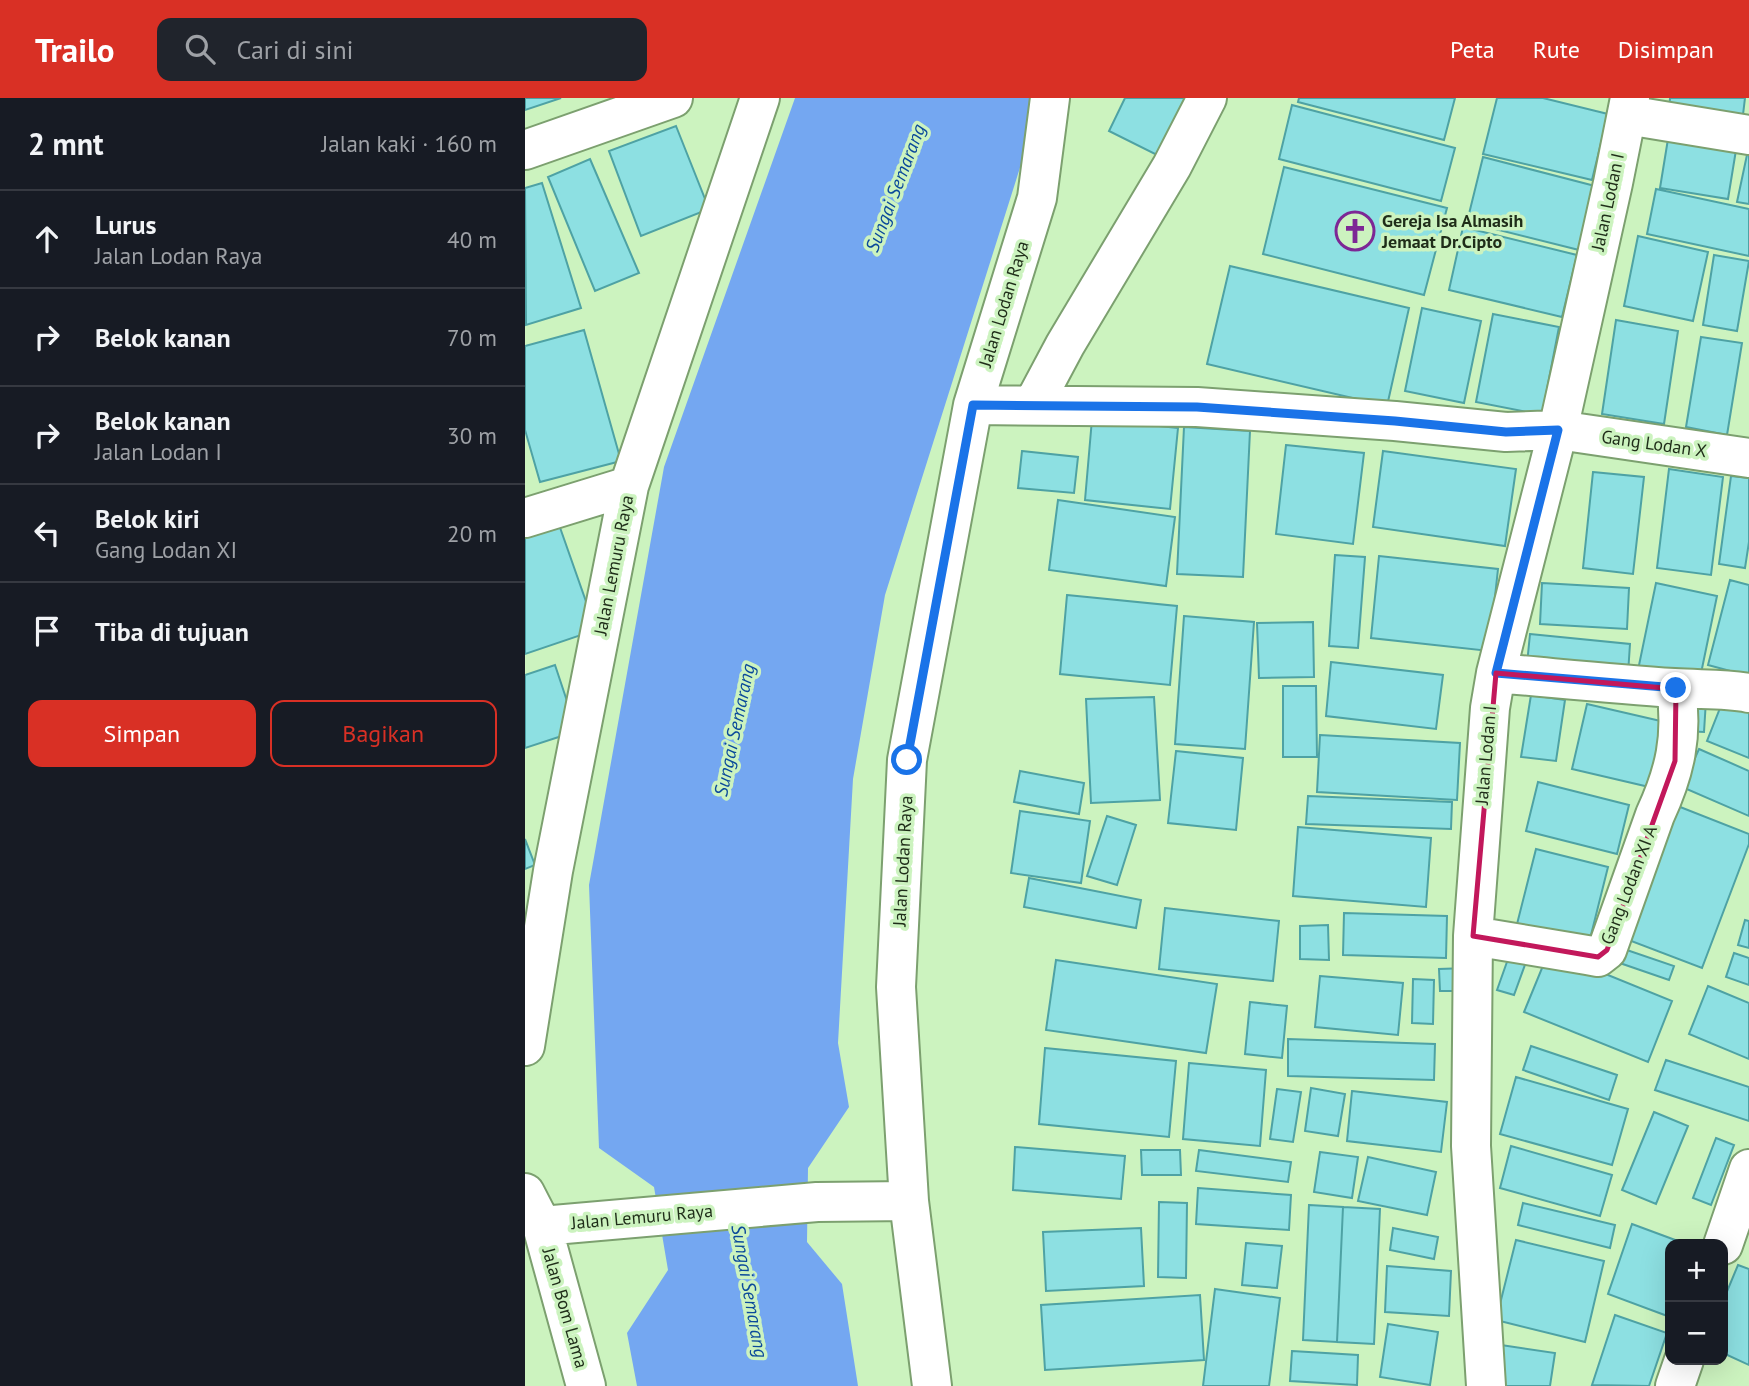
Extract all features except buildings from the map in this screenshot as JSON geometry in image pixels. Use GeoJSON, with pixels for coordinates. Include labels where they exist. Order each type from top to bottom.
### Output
{"type":"FeatureCollection","features":[{"type":"Feature","properties":{"kind":"street"},"geometry":{"type":"LineString","coordinates":[[525,150],[673,98]]}},
{"type":"Feature","properties":{"kind":"street","name":"Jalan Lemuru Raya"},"geometry":{"type":"LineString","coordinates":[[525,1046],[553,871],[629,486],[760,98]]}},
{"type":"Feature","properties":{"kind":"street","name":"Jalan Lodan Raya"},"geometry":{"type":"LineString","coordinates":[[932,1386],[909,1201],[897,987],[907,760],[973,405],[1037,198],[1050,98]]}},
{"type":"Feature","properties":{"kind":"street"},"geometry":{"type":"LineString","coordinates":[[1033,405],[1065,345],[1172,166],[1207,98]]}},
{"type":"Feature","properties":{"kind":"street"},"geometry":{"type":"LineString","coordinates":[[1628,107],[1749,135]]}},
{"type":"Feature","properties":{"kind":"street","name":"Jalan Lodan I"},"geometry":{"type":"LineString","coordinates":[[1486,1386],[1472,1146],[1473,936],[1490,708],[1496,673],[1558,430],[1628,107]]}},
{"type":"Feature","properties":{"kind":"street","name":"Gang Lodan X"},"geometry":{"type":"LineString","coordinates":[[973,405],[1197,407],[1506,432],[1558,430],[1749,458]]}},
{"type":"Feature","properties":{"kind":"street"},"geometry":{"type":"LineString","coordinates":[[525,518],[629,486]]}},
{"type":"Feature","properties":{"kind":"street"},"geometry":{"type":"LineString","coordinates":[[1496,673],[1709,691],[1729,689],[1749,693]]}},
{"type":"Feature","properties":{"kind":"street","name":"Gang Lodan XI A"},"geometry":{"type":"LineString","coordinates":[[1473,936],[1587,956],[1598,957],[1607,950],[1675,761],[1679,720],[1676,688]]}},
{"type":"Feature","properties":{"kind":"street"},"geometry":{"type":"LineString","coordinates":[[1725,1239],[1749,1169]]}},
{"type":"Feature","properties":{"kind":"street","name":"Jalan Lemuru Raya"},"geometry":{"type":"LineString","coordinates":[[534,1210],[619,1219],[817,1202],[909,1201]]}},
{"type":"Feature","properties":{"kind":"street","name":"Jalan Bom Lama"},"geometry":{"type":"LineString","coordinates":[[534,1210],[586,1386]]}},
{"type":"Feature","properties":{"kind":"street"},"geometry":{"type":"LineString","coordinates":[[1675,1386],[1682,1365]]}},
{"type":"Feature","properties":{"kind":"highlighted area"},"geometry":{"type":"Polygon","coordinates":[[[1496,673],[1676,689],[1675,761],[1607,950],[1598,957],[1473,936],[1496,673]]]}},
{"type":"Feature","properties":{"kind":"water","name":"Sungai Semarang"},"geometry":{"type":"Polygon","coordinates":[[[795,98],[1042,98],[885,595],[853,779],[838,1043],[849,1107],[808,1168],[807,1242],[842,1284],[858,1386],[637,1386],[627,1333],[668,1270],[654,1187],[599,1148],[589,885],[664,467],[795,98]]]}},
{"type":"Feature","properties":{"kind":"place","name":"Gereja Isa Almasih Jemaat Dr.Cipto"},"geometry":{"type":"Point","coordinates":[1355,231]}},
{"type":"Feature","properties":{"kind":"route"},"geometry":{"type":"LineString","coordinates":[[907,760],[973,405],[1197,407],[1506,432],[1558,430],[1496,673],[1676,688]]}}]}
